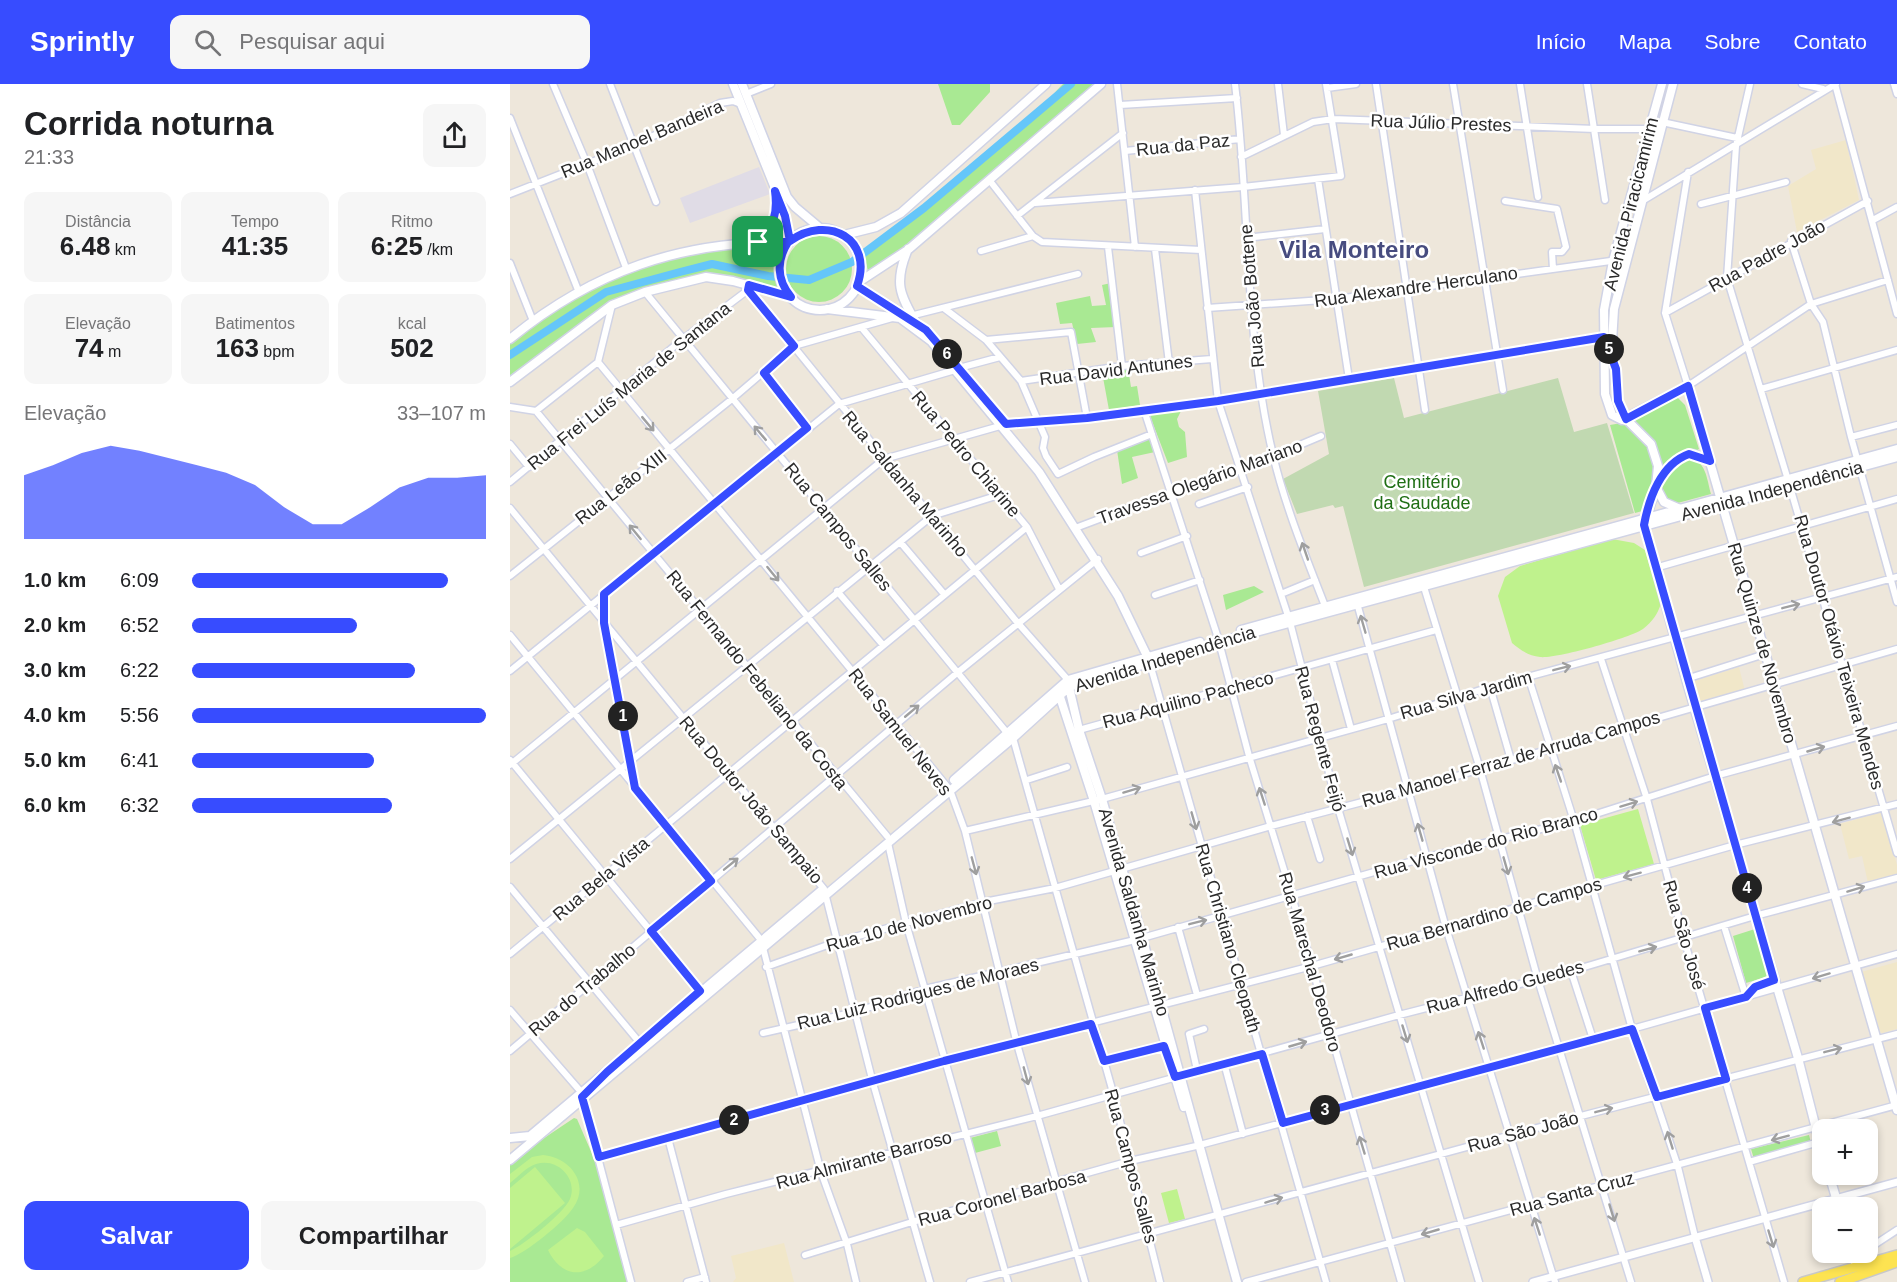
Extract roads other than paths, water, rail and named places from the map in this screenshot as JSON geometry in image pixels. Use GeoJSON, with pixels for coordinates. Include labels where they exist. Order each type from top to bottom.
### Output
{"type":"FeatureCollection","features":[{"type":"Feature","properties":{"kind":"main road"},"geometry":{"type":"LineString","coordinates":[[733,84],[785,216],[789,241]]}},
{"type":"Feature","properties":{"kind":"main road"},"geometry":{"type":"LineString","coordinates":[[742,84],[787,197],[795,207],[820,228],[844,235],[876,227],[901,213],[1046,84]]}},
{"type":"Feature","properties":{"kind":"main road"},"geometry":{"type":"LineString","coordinates":[[827,309],[839,305],[858,284],[909,249],[1101,84]]}},
{"type":"Feature","properties":{"kind":"main road","name":"Avenida Piracicamirim"},"geometry":{"type":"LineString","coordinates":[[1645,521],[1656,487],[1658,466],[1651,444],[1626,419],[1618,401],[1612,329],[1625,259],[1644,200],[1673,84]]}},
{"type":"Feature","properties":{"kind":"main road"},"geometry":{"type":"LineString","coordinates":[[1661,88],[1670,95]]}},
{"type":"Feature","properties":{"kind":"main road","name":"Avenida Piracicamirim"},"geometry":{"type":"LineString","coordinates":[[1626,419],[1619,420],[1612,415],[1606,400],[1603,322],[1613,261],[1661,88]]}},
{"type":"Feature","properties":{"kind":"main road"},"geometry":{"type":"LineString","coordinates":[[1633,189],[1644,200]]}},
{"type":"Feature","properties":{"kind":"main road"},"geometry":{"type":"LineString","coordinates":[[758,242],[772,226],[778,209],[775,191]]}},
{"type":"Feature","properties":{"kind":"main road"},"geometry":{"type":"LineString","coordinates":[[791,297],[782,283],[779,262],[789,241],[804,231],[820,228]]}},
{"type":"Feature","properties":{"kind":"main road"},"geometry":{"type":"LineString","coordinates":[[844,235],[859,256],[858,284]]}},
{"type":"Feature","properties":{"kind":"main road"},"geometry":{"type":"LineString","coordinates":[[510,339],[532,321],[578,291],[626,268],[675,254],[758,242],[789,241]]}},
{"type":"Feature","properties":{"kind":"main road"},"geometry":{"type":"LineString","coordinates":[[909,249],[899,272],[899,281],[905,305],[912,319]]}},
{"type":"Feature","properties":{"kind":"main road"},"geometry":{"type":"LineString","coordinates":[[510,382],[612,305],[645,292],[706,277],[791,297],[814,309],[895,317],[922,334],[957,369]]}},
{"type":"Feature","properties":{"kind":"main road"},"geometry":{"type":"LineString","coordinates":[[858,284],[912,319],[935,339],[957,369],[1041,469],[1094,552],[1152,658]]}},
{"type":"Feature","properties":{"kind":"main road"},"geometry":{"type":"LineString","coordinates":[[1603,322],[1612,329]]}},
{"type":"Feature","properties":{"kind":"main road"},"geometry":{"type":"LineString","coordinates":[[1604,337],[1616,369]]}},
{"type":"Feature","properties":{"kind":"main road"},"geometry":{"type":"LineString","coordinates":[[1626,419],[1688,386]]}},
{"type":"Feature","properties":{"kind":"main road","name":"Rua Quinze de Novembro"},"geometry":{"type":"LineString","coordinates":[[1688,386],[1854,966],[1897,1107]]}},
{"type":"Feature","properties":{"kind":"main road"},"geometry":{"type":"LineString","coordinates":[[1005,425],[1039,472],[1096,562],[1152,658]]}},
{"type":"Feature","properties":{"kind":"main road","name":"Avenida Independência"},"geometry":{"type":"LineString","coordinates":[[1859,464],[1897,449]]}},
{"type":"Feature","properties":{"kind":"main road"},"geometry":{"type":"LineString","coordinates":[[1680,509],[1664,502],[1656,487],[1664,472],[1684,456],[1696,454],[1710,461]]}},
{"type":"Feature","properties":{"kind":"main road","name":"Avenida Independência"},"geometry":{"type":"LineString","coordinates":[[1152,658],[1498,559],[1859,464],[1897,457]]}},
{"type":"Feature","properties":{"kind":"main road","name":"Avenida Independência"},"geometry":{"type":"LineString","coordinates":[[1289,619],[1324,606],[1424,587],[1680,509],[1721,500]]}},
{"type":"Feature","properties":{"kind":"main road"},"geometry":{"type":"LineString","coordinates":[[1645,521],[1655,568],[1676,636],[1686,679],[1798,1058],[1813,1119]]}},
{"type":"Feature","properties":{"kind":"main road"},"geometry":{"type":"LineString","coordinates":[[1424,587],[1431,580],[1498,559]]}},
{"type":"Feature","properties":{"kind":"main road","name":"Avenida Independência"},"geometry":{"type":"LineString","coordinates":[[510,1160],[762,944],[1011,736],[1068,684],[1193,644],[1219,640]]}},
{"type":"Feature","properties":{"kind":"main road","name":"Avenida Saldanha Marinho"},"geometry":{"type":"LineString","coordinates":[[1068,684],[1118,871],[1237,1282]]}},
{"type":"Feature","properties":{"kind":"main road","name":"Avenida Saldanha Marinho"},"geometry":{"type":"LineString","coordinates":[[1058,692],[1098,800]]}},
{"type":"Feature","properties":{"kind":"main road","name":"Avenida Independência"},"geometry":{"type":"LineString","coordinates":[[949,788],[997,751],[1011,736]]}},
{"type":"Feature","properties":{"kind":"main road","name":"Avenida Independência"},"geometry":{"type":"LineString","coordinates":[[510,1138],[530,1136],[583,1097],[607,1072],[700,991],[762,944]]}},
{"type":"Feature","properties":{"kind":"main road","name":"Avenida Saldanha Marinho"},"geometry":{"type":"LineString","coordinates":[[1157,1006],[1164,1046],[1178,1076]]}},
{"type":"Feature","properties":{"kind":"main road"},"geometry":{"type":"LineString","coordinates":[[1803,1282],[1897,1255]]}},
{"type":"Feature","properties":{"kind":"main road"},"geometry":{"type":"LineString","coordinates":[[1840,1282],[1856,1267],[1897,1262]]}},
{"type":"Feature","properties":{"kind":"street"},"geometry":{"type":"LineString","coordinates":[[553,84],[587,164],[626,268]]}},
{"type":"Feature","properties":{"kind":"street"},"geometry":{"type":"LineString","coordinates":[[610,84],[656,202]]}},
{"type":"Feature","properties":{"kind":"street"},"geometry":{"type":"LineString","coordinates":[[746,94],[771,84]]}},
{"type":"Feature","properties":{"kind":"street"},"geometry":{"type":"LineString","coordinates":[[1117,84],[1135,248]]}},
{"type":"Feature","properties":{"kind":"street","name":"Rua João Bottene"},"geometry":{"type":"LineString","coordinates":[[1237,84],[1246,238],[1262,393],[1273,456],[1324,606]]}},
{"type":"Feature","properties":{"kind":"street"},"geometry":{"type":"LineString","coordinates":[[1278,84],[1284,135]]}},
{"type":"Feature","properties":{"kind":"street"},"geometry":{"type":"LineString","coordinates":[[1035,203],[1243,187],[1341,176],[1326,86],[1356,84]]}},
{"type":"Feature","properties":{"kind":"street"},"geometry":{"type":"LineString","coordinates":[[1376,84],[1425,410]]}},
{"type":"Feature","properties":{"kind":"street"},"geometry":{"type":"LineString","coordinates":[[1452,84],[1486,276],[1503,390]]}},
{"type":"Feature","properties":{"kind":"street"},"geometry":{"type":"LineString","coordinates":[[1520,84],[1538,197]]}},
{"type":"Feature","properties":{"kind":"street"},"geometry":{"type":"LineString","coordinates":[[1587,84],[1605,200]]}},
{"type":"Feature","properties":{"kind":"street","name":"Rua Doutor Otávio Teixeira Mendes"},"geometry":{"type":"LineString","coordinates":[[1750,84],[1736,142],[1727,278],[1897,853]]}},
{"type":"Feature","properties":{"kind":"street"},"geometry":{"type":"LineString","coordinates":[[1802,84],[1824,89]]}},
{"type":"Feature","properties":{"kind":"street"},"geometry":{"type":"LineString","coordinates":[[1644,200],[1736,142],[1835,84],[1897,311]]}},
{"type":"Feature","properties":{"kind":"street"},"geometry":{"type":"LineString","coordinates":[[1894,84],[1897,94]]}},
{"type":"Feature","properties":{"kind":"street"},"geometry":{"type":"LineString","coordinates":[[1120,105],[1237,98]]}},
{"type":"Feature","properties":{"kind":"street","name":"Rua Manoel Bandeira"},"geometry":{"type":"LineString","coordinates":[[510,194],[635,145],[720,103],[733,101],[741,104]]}},
{"type":"Feature","properties":{"kind":"street"},"geometry":{"type":"LineString","coordinates":[[510,118],[578,291]]}},
{"type":"Feature","properties":{"kind":"street","name":"Rua Júlio Prestes"},"geometry":{"type":"LineString","coordinates":[[1241,157],[1313,122],[1333,119],[1527,127],[1650,129]]}},
{"type":"Feature","properties":{"kind":"street"},"geometry":{"type":"LineString","coordinates":[[1650,129],[1662,122],[1736,142]]}},
{"type":"Feature","properties":{"kind":"street"},"geometry":{"type":"LineString","coordinates":[[1017,216],[1123,133]]}},
{"type":"Feature","properties":{"kind":"street","name":"Rua da Paz"},"geometry":{"type":"LineString","coordinates":[[1125,151],[1240,139]]}},
{"type":"Feature","properties":{"kind":"street","name":"Rua Quinze de Novembro"},"geometry":{"type":"LineString","coordinates":[[1688,172],[1665,313],[1688,386]]}},
{"type":"Feature","properties":{"kind":"street"},"geometry":{"type":"LineString","coordinates":[[1318,179],[1349,379]]}},
{"type":"Feature","properties":{"kind":"street"},"geometry":{"type":"LineString","coordinates":[[990,181],[1033,236],[1042,243],[1201,250]]}},
{"type":"Feature","properties":{"kind":"street"},"geometry":{"type":"LineString","coordinates":[[1701,204],[1786,182]]}},
{"type":"Feature","properties":{"kind":"street","name":"Rua Regente Feijó"},"geometry":{"type":"LineString","coordinates":[[1195,190],[1218,401],[1243,470],[1289,619],[1300,669],[1338,808],[1479,1282]]}},
{"type":"Feature","properties":{"kind":"street"},"geometry":{"type":"LineString","coordinates":[[1504,201],[1557,209],[1566,247],[1562,252],[1552,252],[1553,269]]}},
{"type":"Feature","properties":{"kind":"street","name":"Rua Padre João"},"geometry":{"type":"LineString","coordinates":[[1665,313],[1791,241],[1868,201]]}},
{"type":"Feature","properties":{"kind":"street"},"geometry":{"type":"LineString","coordinates":[[1873,220],[1897,207]]}},
{"type":"Feature","properties":{"kind":"street"},"geometry":{"type":"LineString","coordinates":[[1246,238],[1325,229]]}},
{"type":"Feature","properties":{"kind":"street"},"geometry":{"type":"LineString","coordinates":[[981,251],[1033,236]]}},
{"type":"Feature","properties":{"kind":"street"},"geometry":{"type":"LineString","coordinates":[[1791,241],[1811,304],[1823,322],[1851,437],[1897,602]]}},
{"type":"Feature","properties":{"kind":"street"},"geometry":{"type":"LineString","coordinates":[[1108,247],[1122,366]]}},
{"type":"Feature","properties":{"kind":"street"},"geometry":{"type":"LineString","coordinates":[[1155,249],[1169,363]]}},
{"type":"Feature","properties":{"kind":"street","name":"Rua Alexandre Herculano"},"geometry":{"type":"LineString","coordinates":[[1207,308],[1337,299],[1486,276],[1625,259]]}},
{"type":"Feature","properties":{"kind":"street"},"geometry":{"type":"LineString","coordinates":[[510,263],[532,321]]}},
{"type":"Feature","properties":{"kind":"street"},"geometry":{"type":"LineString","coordinates":[[912,319],[1078,274]]}},
{"type":"Feature","properties":{"kind":"street"},"geometry":{"type":"LineString","coordinates":[[1688,386],[1811,304],[1888,280]]}},
{"type":"Feature","properties":{"kind":"street","name":"Rua Frei Luís Maria de Santana"},"geometry":{"type":"LineString","coordinates":[[510,482],[748,287]]}},
{"type":"Feature","properties":{"kind":"street","name":"Rua Saldanha Marinho"},"geometry":{"type":"LineString","coordinates":[[748,287],[839,404],[1068,684]]}},
{"type":"Feature","properties":{"kind":"street","name":"Rua Campos Salles"},"geometry":{"type":"LineString","coordinates":[[645,292],[913,620],[1011,736],[1027,780],[1091,1024],[1104,1061],[1150,1233],[1160,1282]]}},
{"type":"Feature","properties":{"kind":"street"},"geometry":{"type":"LineString","coordinates":[[510,406],[536,411],[598,362],[612,305]]}},
{"type":"Feature","properties":{"kind":"street"},"geometry":{"type":"LineString","coordinates":[[945,309],[986,340],[1021,381],[1045,437],[1043,448],[1046,456],[1058,474],[1111,449],[1152,434]]}},
{"type":"Feature","properties":{"kind":"street"},"geometry":{"type":"LineString","coordinates":[[863,313],[867,320],[863,326]]}},
{"type":"Feature","properties":{"kind":"street"},"geometry":{"type":"LineString","coordinates":[[794,346],[895,317]]}},
{"type":"Feature","properties":{"kind":"street","name":"Rua Pedro Chiarine"},"geometry":{"type":"LineString","coordinates":[[863,326],[908,384],[1027,527],[1059,589]]}},
{"type":"Feature","properties":{"kind":"street"},"geometry":{"type":"LineString","coordinates":[[986,340],[1071,332],[1087,418]]}},
{"type":"Feature","properties":{"kind":"street"},"geometry":{"type":"LineString","coordinates":[[700,991],[511,762],[885,459],[1005,425],[1038,420],[1087,418],[1218,401],[1604,337]]}},
{"type":"Feature","properties":{"kind":"street","name":"Rua Leão XIII"},"geometry":{"type":"LineString","coordinates":[[511,573],[732,399],[794,346]]}},
{"type":"Feature","properties":{"kind":"street"},"geometry":{"type":"LineString","coordinates":[[1761,389],[1897,350]]}},
{"type":"Feature","properties":{"kind":"street"},"geometry":{"type":"LineString","coordinates":[[510,671],[839,404],[1000,357]]}},
{"type":"Feature","properties":{"kind":"street","name":"Rua David Antunes"},"geometry":{"type":"LineString","coordinates":[[1021,381],[1122,366],[1212,359]]}},
{"type":"Feature","properties":{"kind":"street","name":"Rua Samuel Neves"},"geometry":{"type":"LineString","coordinates":[[598,362],[949,788],[965,831],[1017,1044],[1086,1282]]}},
{"type":"Feature","properties":{"kind":"street"},"geometry":{"type":"LineString","coordinates":[[764,373],[807,428]]}},
{"type":"Feature","properties":{"kind":"street","name":"Rua Marechal Deodoro"},"geometry":{"type":"LineString","coordinates":[[1144,410],[1187,536],[1219,640],[1249,756],[1292,896],[1401,1282]]}},
{"type":"Feature","properties":{"kind":"street","name":"Rua Fernando Febeliano da Costa"},"geometry":{"type":"LineString","coordinates":[[536,411],[887,839],[906,922],[964,1134],[1008,1282]]}},
{"type":"Feature","properties":{"kind":"street"},"geometry":{"type":"LineString","coordinates":[[1851,437],[1897,425]]}},
{"type":"Feature","properties":{"kind":"street","name":"Travessa Olegário Mariano"},"geometry":{"type":"LineString","coordinates":[[1078,527],[1171,492],[1243,470],[1321,436]]}},
{"type":"Feature","properties":{"kind":"street"},"geometry":{"type":"LineString","coordinates":[[510,444],[529,467]]}},
{"type":"Feature","properties":{"kind":"street"},"geometry":{"type":"LineString","coordinates":[[1199,504],[1248,487]]}},
{"type":"Feature","properties":{"kind":"street"},"geometry":{"type":"LineString","coordinates":[[510,859],[932,516],[999,495]]}},
{"type":"Feature","properties":{"kind":"street"},"geometry":{"type":"LineString","coordinates":[[1655,568],[1802,528],[1897,499]]}},
{"type":"Feature","properties":{"kind":"street","name":"Rua Doutor João Sampaio"},"geometry":{"type":"LineString","coordinates":[[510,508],[825,891],[873,1083],[930,1282]]}},
{"type":"Feature","properties":{"kind":"street","name":"Rua Bela Vista"},"geometry":{"type":"LineString","coordinates":[[510,954],[1027,527]]}},
{"type":"Feature","properties":{"kind":"street"},"geometry":{"type":"LineString","coordinates":[[1140,553],[1187,536]]}},
{"type":"Feature","properties":{"kind":"street"},"geometry":{"type":"LineString","coordinates":[[901,543],[944,594]]}},
{"type":"Feature","properties":{"kind":"street"},"geometry":{"type":"LineString","coordinates":[[1094,552],[1096,562]]}},
{"type":"Feature","properties":{"kind":"street","name":"Rua do Trabalho"},"geometry":{"type":"LineString","coordinates":[[510,1051],[1017,622],[1096,562]]}},
{"type":"Feature","properties":{"kind":"street","name":"Rua Silva Jardim"},"geometry":{"type":"LineString","coordinates":[[965,831],[1098,800],[1180,775],[1351,729],[1528,676],[1601,659],[1676,636],[1897,577]]}},
{"type":"Feature","properties":{"kind":"street"},"geometry":{"type":"LineString","coordinates":[[1155,595],[1200,580]]}},
{"type":"Feature","properties":{"kind":"street"},"geometry":{"type":"LineString","coordinates":[[1281,594],[1315,580]]}},
{"type":"Feature","properties":{"kind":"street"},"geometry":{"type":"LineString","coordinates":[[1424,587],[1480,769],[1538,980],[1631,1282]]}},
{"type":"Feature","properties":{"kind":"street"},"geometry":{"type":"LineString","coordinates":[[837,591],[883,645]]}},
{"type":"Feature","properties":{"kind":"street"},"geometry":{"type":"LineString","coordinates":[[604,594],[604,623],[635,788]]}},
{"type":"Feature","properties":{"kind":"street"},"geometry":{"type":"LineString","coordinates":[[1356,601],[1446,928],[1554,1279]]}},
{"type":"Feature","properties":{"kind":"street","name":"Rua Aquilino Pacheco"},"geometry":{"type":"LineString","coordinates":[[1079,730],[1436,630]]}},
{"type":"Feature","properties":{"kind":"street"},"geometry":{"type":"LineString","coordinates":[[510,635],[762,944],[766,967],[821,1172],[847,1244],[856,1282]]}},
{"type":"Feature","properties":{"kind":"street","name":"Rua Manoel Ferraz de Arruda Campos"},"geometry":{"type":"LineString","coordinates":[[1055,888],[1201,845],[1408,790],[1897,649]]}},
{"type":"Feature","properties":{"kind":"street"},"geometry":{"type":"LineString","coordinates":[[1686,679],[1765,654]]}},
{"type":"Feature","properties":{"kind":"street","name":"Rua Christiano Cleopath"},"geometry":{"type":"LineString","coordinates":[[1152,658],[1161,706],[1180,775],[1283,1123],[1326,1282]]}},
{"type":"Feature","properties":{"kind":"street","name":"Rua São José"},"geometry":{"type":"LineString","coordinates":[[1601,659],[1647,799],[1663,866],[1784,1282]]}},
{"type":"Feature","properties":{"kind":"street"},"geometry":{"type":"LineString","coordinates":[[1332,660],[1351,729]]}},
{"type":"Feature","properties":{"kind":"street"},"geometry":{"type":"LineString","coordinates":[[1528,676],[1593,885],[1632,1029],[1657,1097],[1678,1167],[1708,1282]]}},
{"type":"Feature","properties":{"kind":"street"},"geometry":{"type":"LineString","coordinates":[[1490,687],[1511,760]]}},
{"type":"Feature","properties":{"kind":"street","name":"Rua Visconde do Rio Branco"},"geometry":{"type":"LineString","coordinates":[[1073,956],[1223,916],[1427,857],[1574,821],[1715,776],[1897,726]]}},
{"type":"Feature","properties":{"kind":"street"},"geometry":{"type":"LineString","coordinates":[[1027,780],[1067,767]]}},
{"type":"Feature","properties":{"kind":"street","name":"Rua Bernardino de Campos"},"geometry":{"type":"LineString","coordinates":[[599,1157],[873,1083],[944,1061],[1312,966],[1735,845],[1815,827],[1897,804]]}},
{"type":"Feature","properties":{"kind":"street"},"geometry":{"type":"LineString","coordinates":[[1307,816],[1320,859]]}},
{"type":"Feature","properties":{"kind":"street","name":"Rua Alfredo Guedes"},"geometry":{"type":"LineString","coordinates":[[1112,1094],[1399,1015],[1571,971],[1755,916],[1897,878]]}},
{"type":"Feature","properties":{"kind":"street"},"geometry":{"type":"LineString","coordinates":[[510,887],[640,1043]]}},
{"type":"Feature","properties":{"kind":"street","name":"Rua 10 de Novembro"},"geometry":{"type":"LineString","coordinates":[[766,967],[836,942],[906,922],[1055,888]]}},
{"type":"Feature","properties":{"kind":"street"},"geometry":{"type":"LineString","coordinates":[[1724,926],[1746,997]]}},
{"type":"Feature","properties":{"kind":"street"},"geometry":{"type":"LineString","coordinates":[[1178,927],[1197,995]]}},
{"type":"Feature","properties":{"kind":"street","name":"Rua Coronel Barbosa"},"geometry":{"type":"LineString","coordinates":[[805,1255],[847,1244],[912,1222],[1130,1161],[1243,1134],[1349,1103],[1746,997],[1776,984],[1897,954]]}},
{"type":"Feature","properties":{"kind":"street","name":"Rua Luiz Rodrigues de Moraes"},"geometry":{"type":"LineString","coordinates":[[763,1033],[855,1012],[925,989],[1073,956]]}},
{"type":"Feature","properties":{"kind":"street"},"geometry":{"type":"LineString","coordinates":[[1571,971],[1593,1039]]}},
{"type":"Feature","properties":{"kind":"street"},"geometry":{"type":"LineString","coordinates":[[510,1010],[583,1097],[631,1282]]}},
{"type":"Feature","properties":{"kind":"street"},"geometry":{"type":"LineString","coordinates":[[1197,1070],[1189,1034],[1204,1029]]}},
{"type":"Feature","properties":{"kind":"street","name":"Rua São João"},"geometry":{"type":"LineString","coordinates":[[970,1282],[1581,1116],[1897,1034]]}},
{"type":"Feature","properties":{"kind":"street"},"geometry":{"type":"LineString","coordinates":[[1104,1061],[1164,1046]]}},
{"type":"Feature","properties":{"kind":"street"},"geometry":{"type":"LineString","coordinates":[[1224,1063],[1243,1134]]}},
{"type":"Feature","properties":{"kind":"street","name":"Rua Almirante Barroso"},"geometry":{"type":"LineString","coordinates":[[616,1226],[685,1205],[1037,1116],[1112,1094]]}},
{"type":"Feature","properties":{"kind":"street","name":"Rua Santa Cruz"},"geometry":{"type":"LineString","coordinates":[[1850,1119],[1897,1107]]}},
{"type":"Feature","properties":{"kind":"street","name":"Rua Santa Cruz"},"geometry":{"type":"LineString","coordinates":[[1246,1282],[1678,1167],[1812,1129]]}},
{"type":"Feature","properties":{"kind":"street"},"geometry":{"type":"LineString","coordinates":[[668,1138],[705,1280],[687,1282]]}},
{"type":"Feature","properties":{"kind":"street"},"geometry":{"type":"LineString","coordinates":[[1749,1162],[1812,1144]]}},
{"type":"Feature","properties":{"kind":"street"},"geometry":{"type":"LineString","coordinates":[[1855,1197],[1897,1182]]}},
{"type":"Feature","properties":{"kind":"street"},"geometry":{"type":"LineString","coordinates":[[1533,1282],[1554,1279],[1624,1256],[1765,1218],[1812,1208]]}},
{"type":"Feature","properties":{"kind":"street"},"geometry":{"type":"LineString","coordinates":[[1878,1242],[1897,1230]]}},
{"type":"Feature","properties":{"kind":"waterway"},"geometry":{"type":"LineString","coordinates":[[510,355],[606,292],[712,264],[768,276],[809,280],[852,262],[924,208],[1071,84]]}},
{"type":"Feature","properties":{"kind":"district","name":"Vila Monteiro"},"geometry":{"type":"Point","coordinates":[1354,249]}},
{"type":"Feature","properties":{"kind":"park label","name":"Cemitério da Saudade"},"geometry":{"type":"Point","coordinates":[1422,492]}}]}
